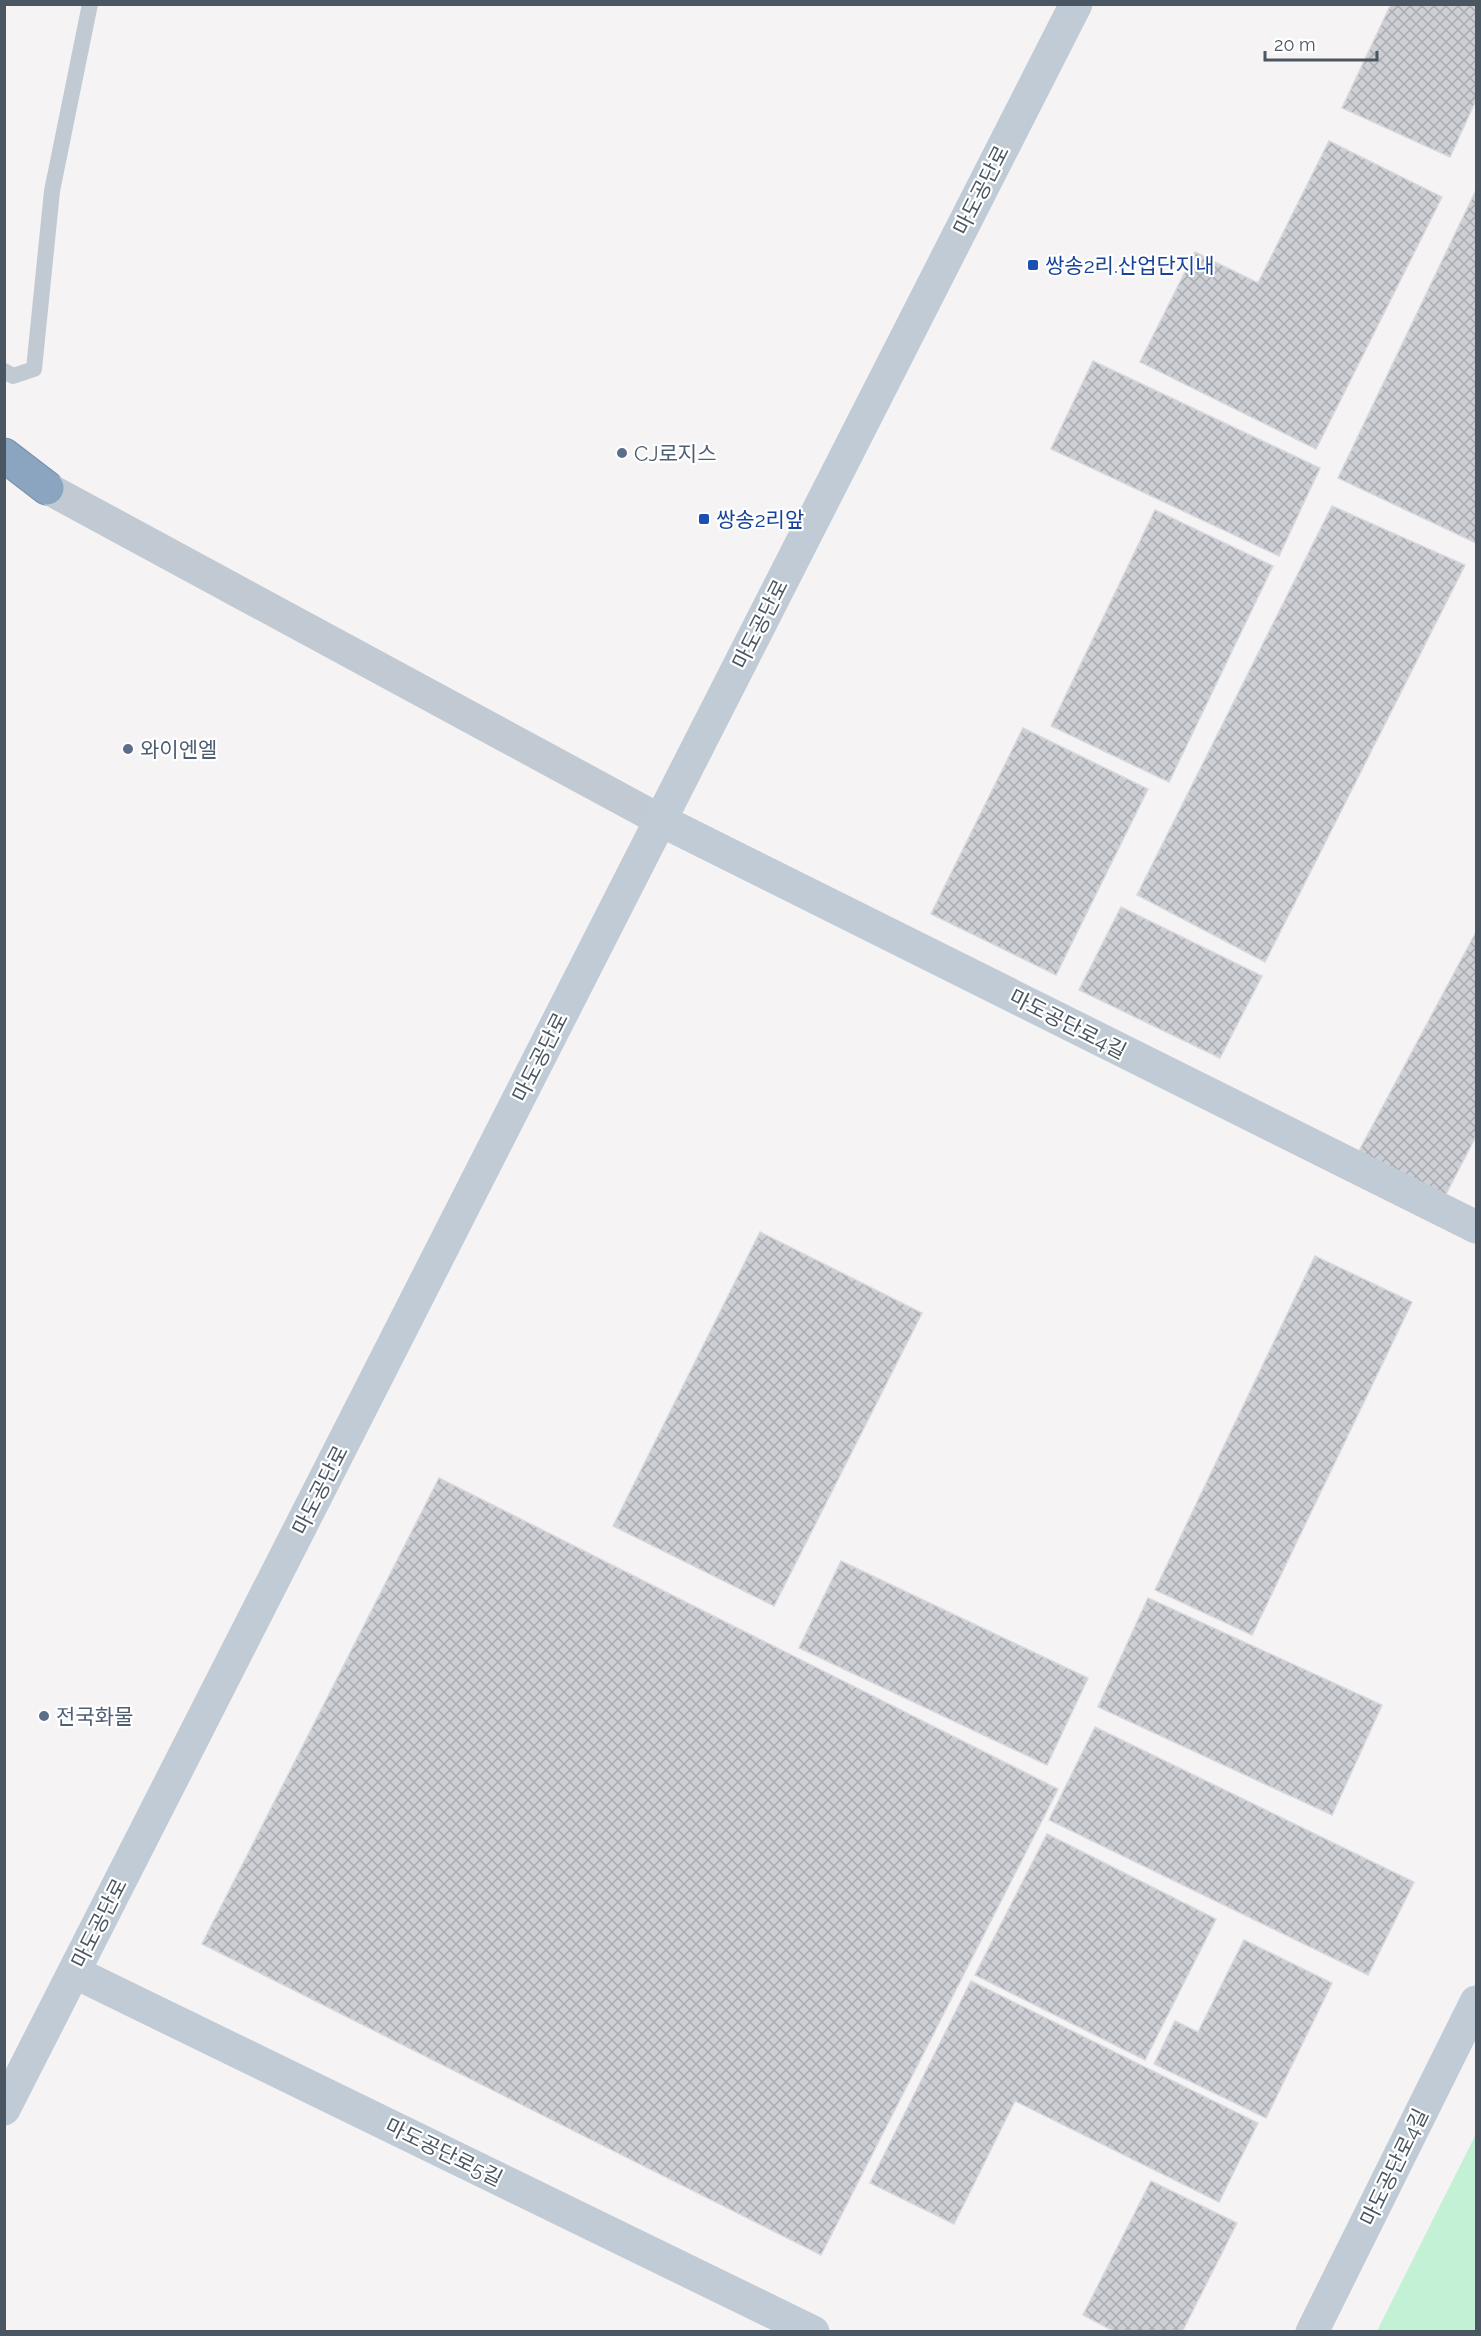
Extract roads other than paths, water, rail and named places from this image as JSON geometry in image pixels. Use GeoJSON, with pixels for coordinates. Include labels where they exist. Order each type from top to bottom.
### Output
{"type":"FeatureCollection","features":[{"type":"Feature","properties":{"kind":"highway"},"geometry":{"type":"LineString","coordinates":[[4,455],[47,488]]}},
{"type":"Feature","properties":{"kind":"highway"},"geometry":{"type":"LineString","coordinates":[[4,463],[47,488]]}},
{"type":"Feature","properties":{"kind":"main road","name":"마도공단로"},"geometry":{"type":"LineString","coordinates":[[4,2109],[1076,4]]}},
{"type":"Feature","properties":{"kind":"main road","name":"마도공단로4길"},"geometry":{"type":"LineString","coordinates":[[660,820],[1476,1227]]}},
{"type":"Feature","properties":{"kind":"main road","name":"마도공단로5길"},"geometry":{"type":"LineString","coordinates":[[74,1972],[813,2331]]}},
{"type":"Feature","properties":{"kind":"main road","name":"마도공단로4길"},"geometry":{"type":"LineString","coordinates":[[1312,2331],[1476,2002]]}},
{"type":"Feature","properties":{"kind":"street"},"geometry":{"type":"LineString","coordinates":[[47,488],[660,820]]}},
{"type":"Feature","properties":{"kind":"lane"},"geometry":{"type":"LineString","coordinates":[[4,371],[13,376],[34,369],[52,191],[90,4]]}},
{"type":"Feature","properties":{"kind":"place","name":"쌍송2리.산업단지내"},"geometry":{"type":"Point","coordinates":[1033,265]}},
{"type":"Feature","properties":{"kind":"place","name":"CJ로지스"},"geometry":{"type":"Point","coordinates":[622,453]}},
{"type":"Feature","properties":{"kind":"place","name":"쌍송2리앞"},"geometry":{"type":"Point","coordinates":[704,519]}},
{"type":"Feature","properties":{"kind":"place","name":"와이엔엘"},"geometry":{"type":"Point","coordinates":[128,749]}},
{"type":"Feature","properties":{"kind":"place","name":"전국화물"},"geometry":{"type":"Point","coordinates":[44,1716]}}]}
